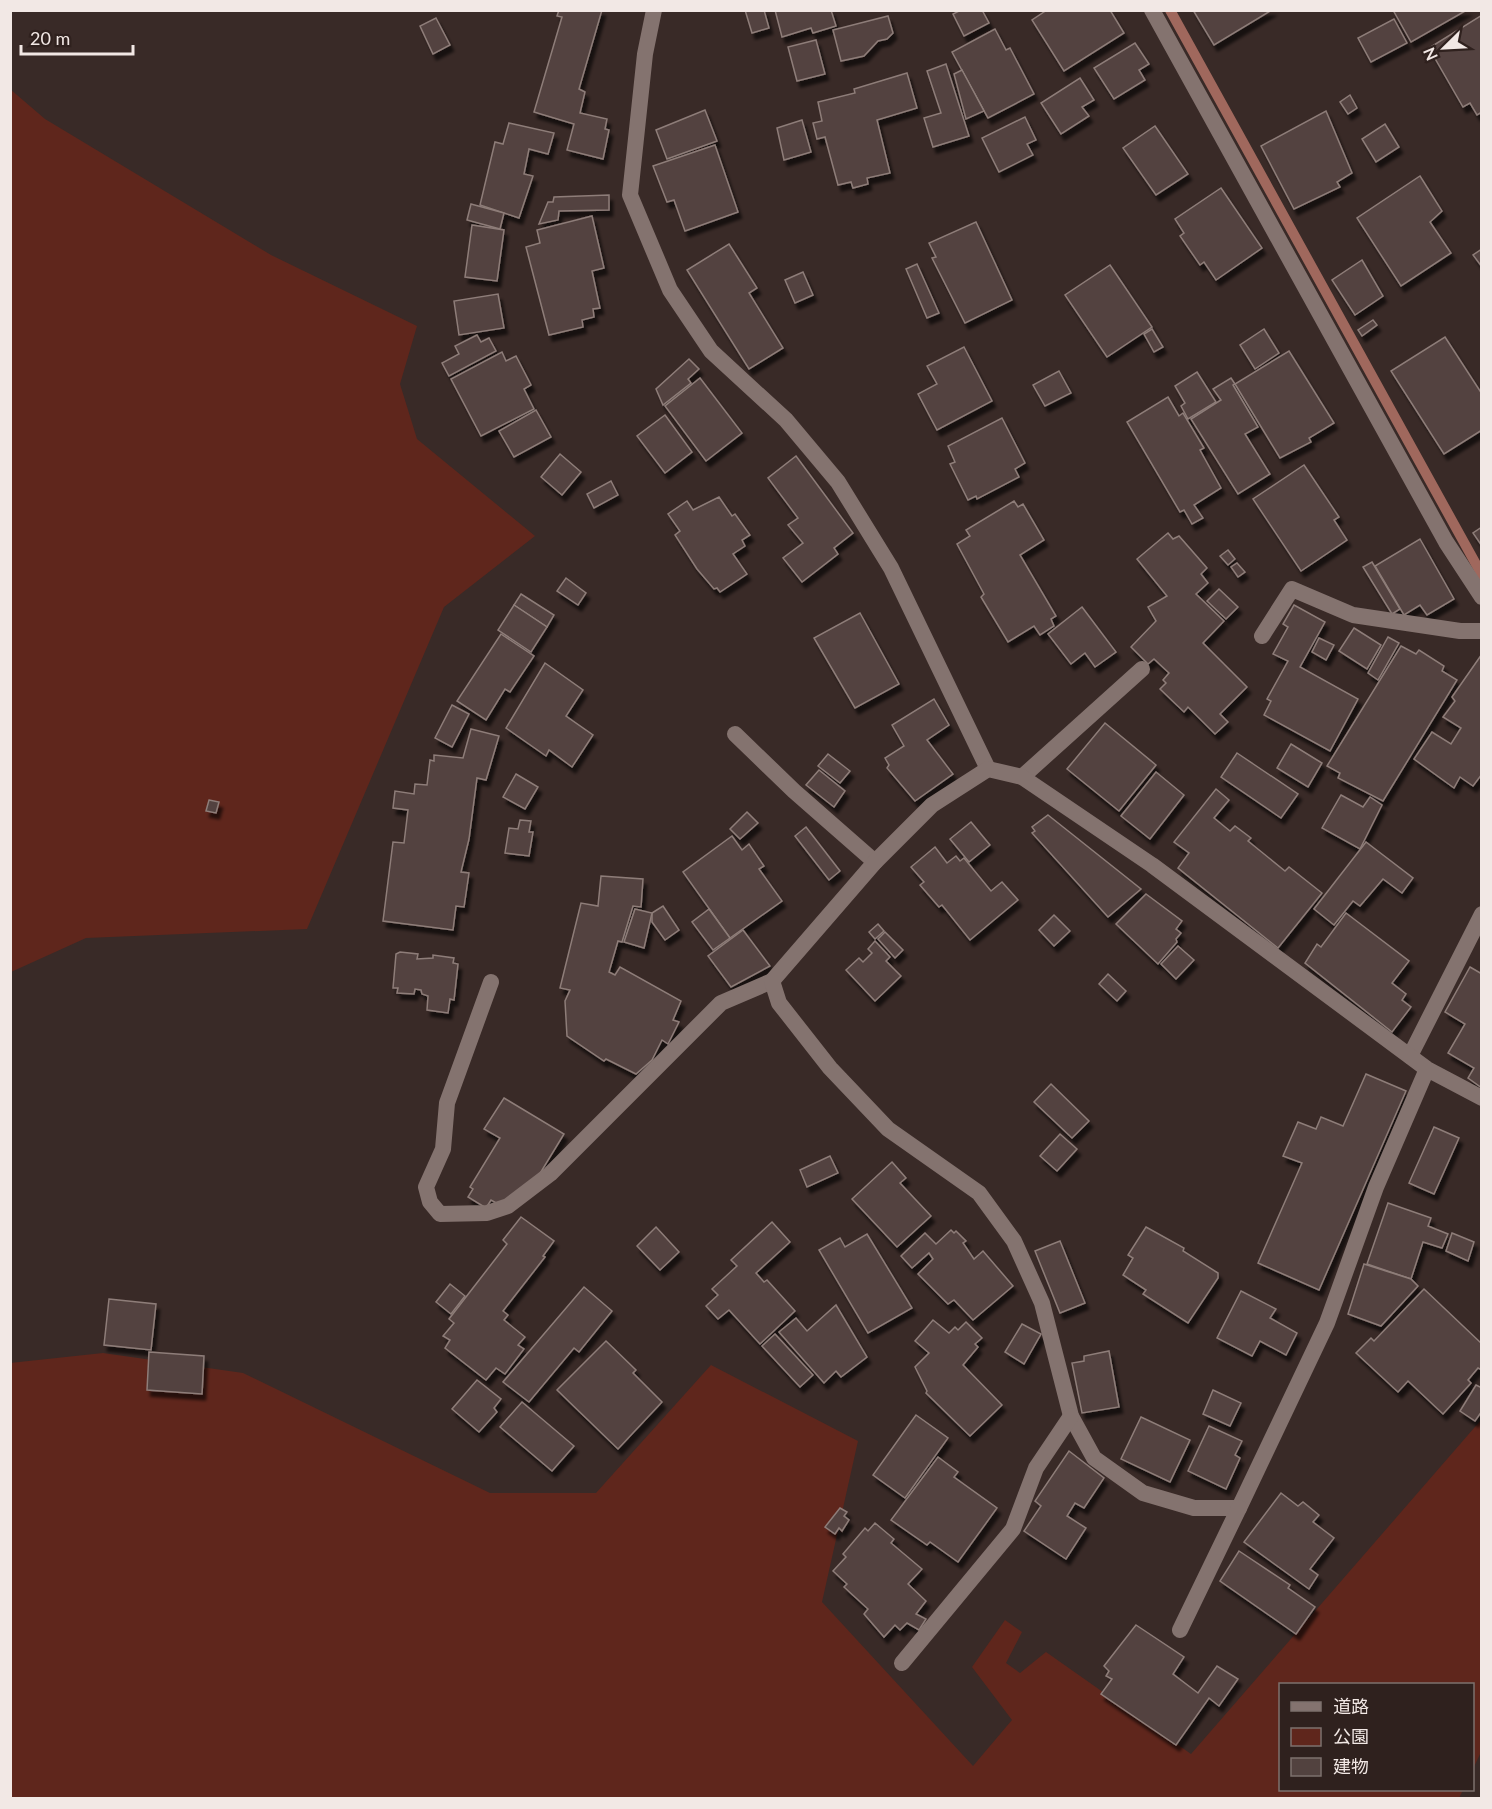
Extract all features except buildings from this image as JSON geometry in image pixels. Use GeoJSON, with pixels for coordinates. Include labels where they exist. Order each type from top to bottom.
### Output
{"type":"FeatureCollection","features":[{"type":"Feature","properties":{"kind":"street"},"geometry":{"type":"LineString","coordinates":[[654,10],[645,54],[630,195],[670,290],[711,351],[786,420],[838,482],[891,568],[988,769]]}},
{"type":"Feature","properties":{"kind":"street"},"geometry":{"type":"LineString","coordinates":[[1152,10],[1446,542],[1482,597]]}},
{"type":"Feature","properties":{"kind":"street"},"geometry":{"type":"LineString","coordinates":[[1262,636],[1292,589],[1353,615],[1460,632],[1482,631]]}},
{"type":"Feature","properties":{"kind":"street"},"geometry":{"type":"LineString","coordinates":[[1022,777],[1142,669]]}},
{"type":"Feature","properties":{"kind":"street"},"geometry":{"type":"LineString","coordinates":[[735,734],[794,791],[875,862]]}},
{"type":"Feature","properties":{"kind":"street"},"geometry":{"type":"LineString","coordinates":[[491,982],[447,1102],[443,1149],[426,1187],[430,1202],[440,1214],[487,1213],[508,1206],[550,1174],[721,1003],[772,981],[875,862],[932,805],[988,769],[1022,777],[1152,865],[1427,1069],[1482,1098]]}},
{"type":"Feature","properties":{"kind":"street"},"geometry":{"type":"LineString","coordinates":[[1410,1056],[1482,914]]}},
{"type":"Feature","properties":{"kind":"street"},"geometry":{"type":"LineString","coordinates":[[772,981],[779,1003],[830,1068],[888,1129],[979,1193],[1014,1241],[1042,1303],[1071,1416],[1094,1458],[1143,1493],[1194,1508],[1239,1508]]}},
{"type":"Feature","properties":{"kind":"street"},"geometry":{"type":"LineString","coordinates":[[1180,1629],[1327,1323],[1376,1187],[1427,1069]]}},
{"type":"Feature","properties":{"kind":"street"},"geometry":{"type":"LineString","coordinates":[[902,1663],[1013,1529],[1036,1468],[1071,1416]]}},
{"type":"Feature","properties":{"kind":"green space"},"geometry":{"type":"Polygon","coordinates":[[[10,89],[45,119],[271,255],[417,326],[400,384],[417,439],[535,536],[444,607],[307,929],[86,938],[11,972],[10,89]]]}},
{"type":"Feature","properties":{"kind":"green space"},"geometry":{"type":"Polygon","coordinates":[[[103,1353],[243,1373],[490,1493],[596,1493],[711,1365],[858,1441],[822,1602],[973,1766],[1012,1720],[972,1667],[1005,1620],[1022,1632],[1006,1663],[1020,1673],[1046,1652],[1191,1754],[1481,1420],[1481,1752],[1474,1767],[1474,1683],[1279,1683],[1279,1791],[1462,1791],[1459,1798],[11,1798],[10,1363],[103,1353]]]}},
{"type":"Feature","properties":{"kind":"waterway"},"geometry":{"type":"LineString","coordinates":[[1170,10],[1482,575]]}}]}
